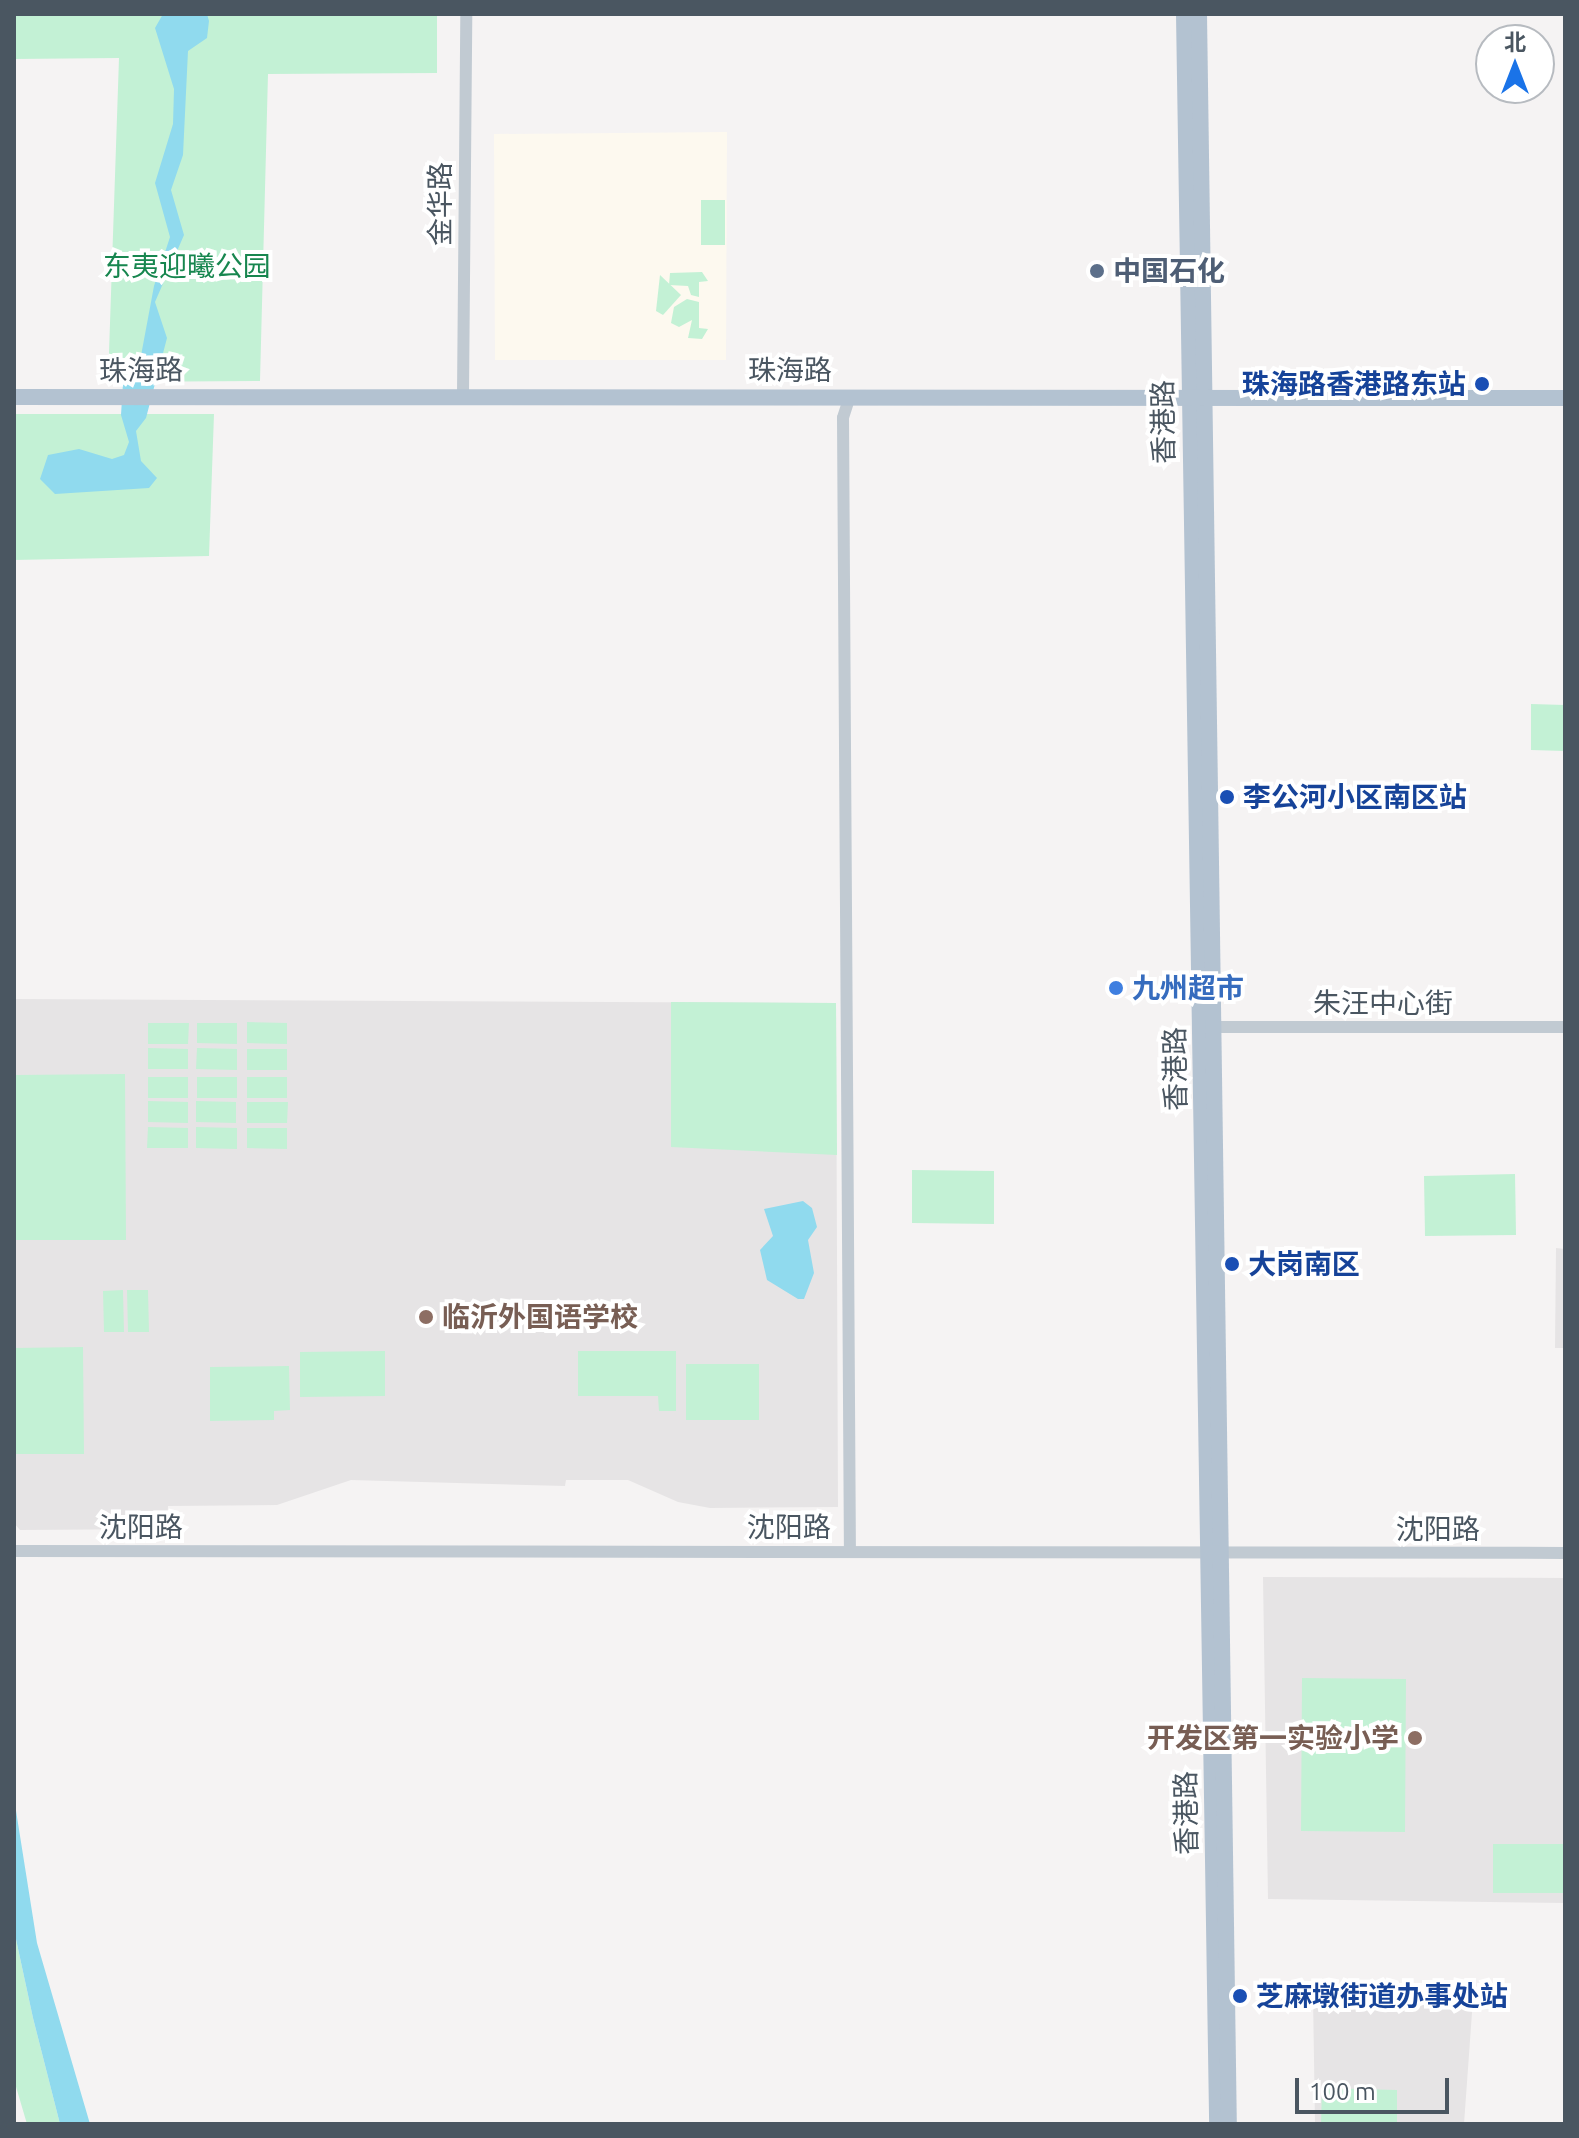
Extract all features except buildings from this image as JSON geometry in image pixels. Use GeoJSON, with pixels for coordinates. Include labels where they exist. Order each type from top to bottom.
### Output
{"type":"FeatureCollection","features":[{"type":"Feature","properties":{"kind":"main road","name":"香港路"},"geometry":{"type":"LineString","coordinates":[[1184,14],[1208,1027],[1215,1552],[1217,2124]]}},
{"type":"Feature","properties":{"kind":"main road","name":"香港路"},"geometry":{"type":"LineString","coordinates":[[1195,398],[1199,14]]}},
{"type":"Feature","properties":{"kind":"main road","name":"珠海路"},"geometry":{"type":"LineString","coordinates":[[14,397],[463,394],[1565,398]]}},
{"type":"Feature","properties":{"kind":"main road","name":"香港路"},"geometry":{"type":"LineString","coordinates":[[1215,1552],[1229,2124]]}},
{"type":"Feature","properties":{"kind":"street","name":"金华路"},"geometry":{"type":"LineString","coordinates":[[463,394],[466,14]]}},
{"type":"Feature","properties":{"kind":"street"},"geometry":{"type":"LineString","coordinates":[[850,396],[843,418],[850,1551]]}},
{"type":"Feature","properties":{"kind":"street","name":"朱汪中心街"},"geometry":{"type":"LineString","coordinates":[[1208,1027],[1565,1027]]}},
{"type":"Feature","properties":{"kind":"street","name":"沈阳路"},"geometry":{"type":"LineString","coordinates":[[16,1551],[1565,1553]]}},
{"type":"Feature","properties":{"kind":"shaded area"},"geometry":{"type":"Polygon","coordinates":[[[727,132],[726,360],[495,360],[494,134],[727,132]]]}},
{"type":"Feature","properties":{"kind":"shaded area","name":"临沂外国语学校"},"geometry":{"type":"Polygon","coordinates":[[[14,999],[836,1003],[838,1507],[710,1508],[678,1502],[628,1480],[566,1480],[565,1486],[351,1480],[277,1505],[168,1506],[167,1529],[20,1530],[14,1523],[14,999]]]}},
{"type":"Feature","properties":{"kind":"shaded area"},"geometry":{"type":"Polygon","coordinates":[[[1556,1248],[1565,1249],[1565,1348],[1555,1348],[1556,1248]]]}},
{"type":"Feature","properties":{"kind":"shaded area","name":"开发区第一实验小学"},"geometry":{"type":"Polygon","coordinates":[[[1263,1577],[1565,1578],[1565,1903],[1268,1899],[1263,1577]]]}},
{"type":"Feature","properties":{"kind":"shaded area"},"geometry":{"type":"Polygon","coordinates":[[[1313,1996],[1473,1999],[1464,2124],[1315,2124],[1313,1996]]]}},
{"type":"Feature","properties":{"kind":"green space","name":"东夷迎曦公园"},"geometry":{"type":"Polygon","coordinates":[[[14,14],[437,14],[437,73],[268,74],[260,381],[108,382],[119,58],[14,59],[14,14]]]}},
{"type":"Feature","properties":{"kind":"green space"},"geometry":{"type":"Polygon","coordinates":[[[701,200],[725,200],[725,245],[701,245],[701,200]]]}},
{"type":"Feature","properties":{"kind":"green space"},"geometry":{"type":"Polygon","coordinates":[[[702,272],[708,281],[699,282],[699,297],[691,295],[688,286],[669,285],[670,273],[702,272]]]}},
{"type":"Feature","properties":{"kind":"green space"},"geometry":{"type":"Polygon","coordinates":[[[660,275],[681,295],[663,315],[656,311],[660,275]]]}},
{"type":"Feature","properties":{"kind":"green space"},"geometry":{"type":"Polygon","coordinates":[[[687,299],[699,302],[699,328],[708,329],[702,339],[688,338],[692,320],[679,327],[671,323],[674,307],[687,299]]]}},
{"type":"Feature","properties":{"kind":"green space"},"geometry":{"type":"Polygon","coordinates":[[[14,414],[214,414],[209,556],[14,560],[14,414]]]}},
{"type":"Feature","properties":{"kind":"green space"},"geometry":{"type":"Polygon","coordinates":[[[1531,704],[1565,705],[1565,751],[1531,750],[1531,704]]]}},
{"type":"Feature","properties":{"kind":"green space"},"geometry":{"type":"Polygon","coordinates":[[[671,1002],[836,1003],[837,1155],[671,1147],[671,1002]]]}},
{"type":"Feature","properties":{"kind":"green space"},"geometry":{"type":"Polygon","coordinates":[[[247,1022],[287,1023],[287,1044],[247,1043],[247,1022]]]}},
{"type":"Feature","properties":{"kind":"green space"},"geometry":{"type":"Polygon","coordinates":[[[148,1023],[189,1023],[188,1044],[148,1044],[148,1023]]]}},
{"type":"Feature","properties":{"kind":"green space"},"geometry":{"type":"Polygon","coordinates":[[[197,1023],[237,1023],[237,1044],[197,1043],[197,1023]]]}},
{"type":"Feature","properties":{"kind":"green space"},"geometry":{"type":"Polygon","coordinates":[[[148,1048],[188,1049],[188,1069],[148,1069],[148,1048]]]}},
{"type":"Feature","properties":{"kind":"green space"},"geometry":{"type":"Polygon","coordinates":[[[197,1048],[237,1049],[237,1070],[196,1069],[197,1048]]]}},
{"type":"Feature","properties":{"kind":"green space"},"geometry":{"type":"Polygon","coordinates":[[[247,1049],[287,1049],[287,1070],[247,1070],[247,1049]]]}},
{"type":"Feature","properties":{"kind":"green space"},"geometry":{"type":"Polygon","coordinates":[[[125,1074],[126,1240],[14,1240],[14,1075],[125,1074]]]}},
{"type":"Feature","properties":{"kind":"green space"},"geometry":{"type":"Polygon","coordinates":[[[148,1077],[188,1077],[188,1098],[148,1098],[148,1077]]]}},
{"type":"Feature","properties":{"kind":"green space"},"geometry":{"type":"Polygon","coordinates":[[[197,1077],[237,1077],[237,1098],[197,1098],[197,1077]]]}},
{"type":"Feature","properties":{"kind":"green space"},"geometry":{"type":"Polygon","coordinates":[[[247,1077],[287,1077],[287,1098],[247,1098],[247,1077]]]}},
{"type":"Feature","properties":{"kind":"green space"},"geometry":{"type":"Polygon","coordinates":[[[148,1101],[188,1102],[188,1123],[148,1122],[148,1101]]]}},
{"type":"Feature","properties":{"kind":"green space"},"geometry":{"type":"Polygon","coordinates":[[[196,1101],[236,1102],[236,1123],[196,1122],[196,1101]]]}},
{"type":"Feature","properties":{"kind":"green space"},"geometry":{"type":"Polygon","coordinates":[[[247,1102],[288,1102],[287,1123],[247,1123],[247,1102]]]}},
{"type":"Feature","properties":{"kind":"green space"},"geometry":{"type":"Polygon","coordinates":[[[148,1127],[188,1128],[188,1148],[147,1148],[148,1127]]]}},
{"type":"Feature","properties":{"kind":"green space"},"geometry":{"type":"Polygon","coordinates":[[[196,1127],[237,1128],[237,1149],[196,1148],[196,1127]]]}},
{"type":"Feature","properties":{"kind":"green space"},"geometry":{"type":"Polygon","coordinates":[[[247,1128],[287,1128],[287,1149],[247,1148],[247,1128]]]}},
{"type":"Feature","properties":{"kind":"green space"},"geometry":{"type":"Polygon","coordinates":[[[912,1170],[994,1171],[994,1224],[912,1223],[912,1170]]]}},
{"type":"Feature","properties":{"kind":"green space"},"geometry":{"type":"Polygon","coordinates":[[[1515,1174],[1516,1235],[1425,1236],[1424,1176],[1515,1174]]]}},
{"type":"Feature","properties":{"kind":"green space"},"geometry":{"type":"Polygon","coordinates":[[[123,1290],[124,1332],[104,1332],[103,1291],[123,1290]]]}},
{"type":"Feature","properties":{"kind":"green space"},"geometry":{"type":"Polygon","coordinates":[[[127,1290],[148,1290],[149,1332],[128,1332],[127,1290]]]}},
{"type":"Feature","properties":{"kind":"green space"},"geometry":{"type":"Polygon","coordinates":[[[83,1347],[84,1454],[14,1454],[14,1348],[83,1347]]]}},
{"type":"Feature","properties":{"kind":"green space"},"geometry":{"type":"Polygon","coordinates":[[[385,1351],[385,1396],[300,1397],[300,1352],[385,1351]]]}},
{"type":"Feature","properties":{"kind":"green space"},"geometry":{"type":"Polygon","coordinates":[[[578,1351],[676,1351],[676,1411],[659,1411],[658,1396],[578,1396],[578,1351]]]}},
{"type":"Feature","properties":{"kind":"green space"},"geometry":{"type":"Polygon","coordinates":[[[686,1364],[759,1364],[759,1420],[686,1420],[686,1364]]]}},
{"type":"Feature","properties":{"kind":"green space"},"geometry":{"type":"Polygon","coordinates":[[[289,1366],[290,1410],[274,1411],[274,1420],[210,1421],[210,1367],[289,1366]]]}},
{"type":"Feature","properties":{"kind":"green space"},"geometry":{"type":"Polygon","coordinates":[[[1302,1678],[1406,1679],[1405,1832],[1301,1831],[1302,1678]]]}},
{"type":"Feature","properties":{"kind":"green space"},"geometry":{"type":"Polygon","coordinates":[[[1493,1844],[1565,1844],[1565,1893],[1493,1893],[1493,1844]]]}},
{"type":"Feature","properties":{"kind":"green space"},"geometry":{"type":"Polygon","coordinates":[[[14,1930],[60,2124],[27,2124],[14,2080],[14,1930]]]}},
{"type":"Feature","properties":{"kind":"green space"},"geometry":{"type":"Polygon","coordinates":[[[1322,2088],[1397,2090],[1397,2124],[1321,2124],[1322,2088]]]}},
{"type":"Feature","properties":{"kind":"water"},"geometry":{"type":"Polygon","coordinates":[[[163,14],[207,14],[209,21],[207,38],[188,51],[183,155],[171,190],[184,235],[155,302],[167,338],[146,418],[136,431],[141,461],[157,478],[149,488],[55,494],[40,479],[48,455],[79,449],[112,459],[124,455],[129,442],[121,415],[123,383],[140,361],[154,286],[170,237],[155,183],[173,124],[174,89],[155,28],[163,14]]]}},
{"type":"Feature","properties":{"kind":"water"},"geometry":{"type":"Polygon","coordinates":[[[803,1201],[812,1208],[817,1227],[808,1240],[814,1273],[804,1299],[798,1299],[767,1280],[760,1250],[773,1236],[764,1209],[803,1201]]]}},
{"type":"Feature","properties":{"kind":"water"},"geometry":{"type":"Polygon","coordinates":[[[14,1798],[37,1943],[90,2124],[60,2124],[33,2018],[14,1930],[14,1798]]]}},
{"type":"Feature","properties":{"kind":"place","name":"中国石化"},"geometry":{"type":"Point","coordinates":[1097,271]}},
{"type":"Feature","properties":{"kind":"place","name":"珠海路香港路东站"},"geometry":{"type":"Point","coordinates":[1482,384]}},
{"type":"Feature","properties":{"kind":"place","name":"李公河小区南区站"},"geometry":{"type":"Point","coordinates":[1227,797]}},
{"type":"Feature","properties":{"kind":"place","name":"九州超市"},"geometry":{"type":"Point","coordinates":[1116,988]}},
{"type":"Feature","properties":{"kind":"place","name":"大岗南区"},"geometry":{"type":"Point","coordinates":[1232,1264]}},
{"type":"Feature","properties":{"kind":"place","name":"临沂外国语学校"},"geometry":{"type":"Point","coordinates":[426,1317]}},
{"type":"Feature","properties":{"kind":"place","name":"开发区第一实验小学"},"geometry":{"type":"Point","coordinates":[1415,1738]}},
{"type":"Feature","properties":{"kind":"place","name":"芝麻墩街道办事处站"},"geometry":{"type":"Point","coordinates":[1240,1996]}}]}
